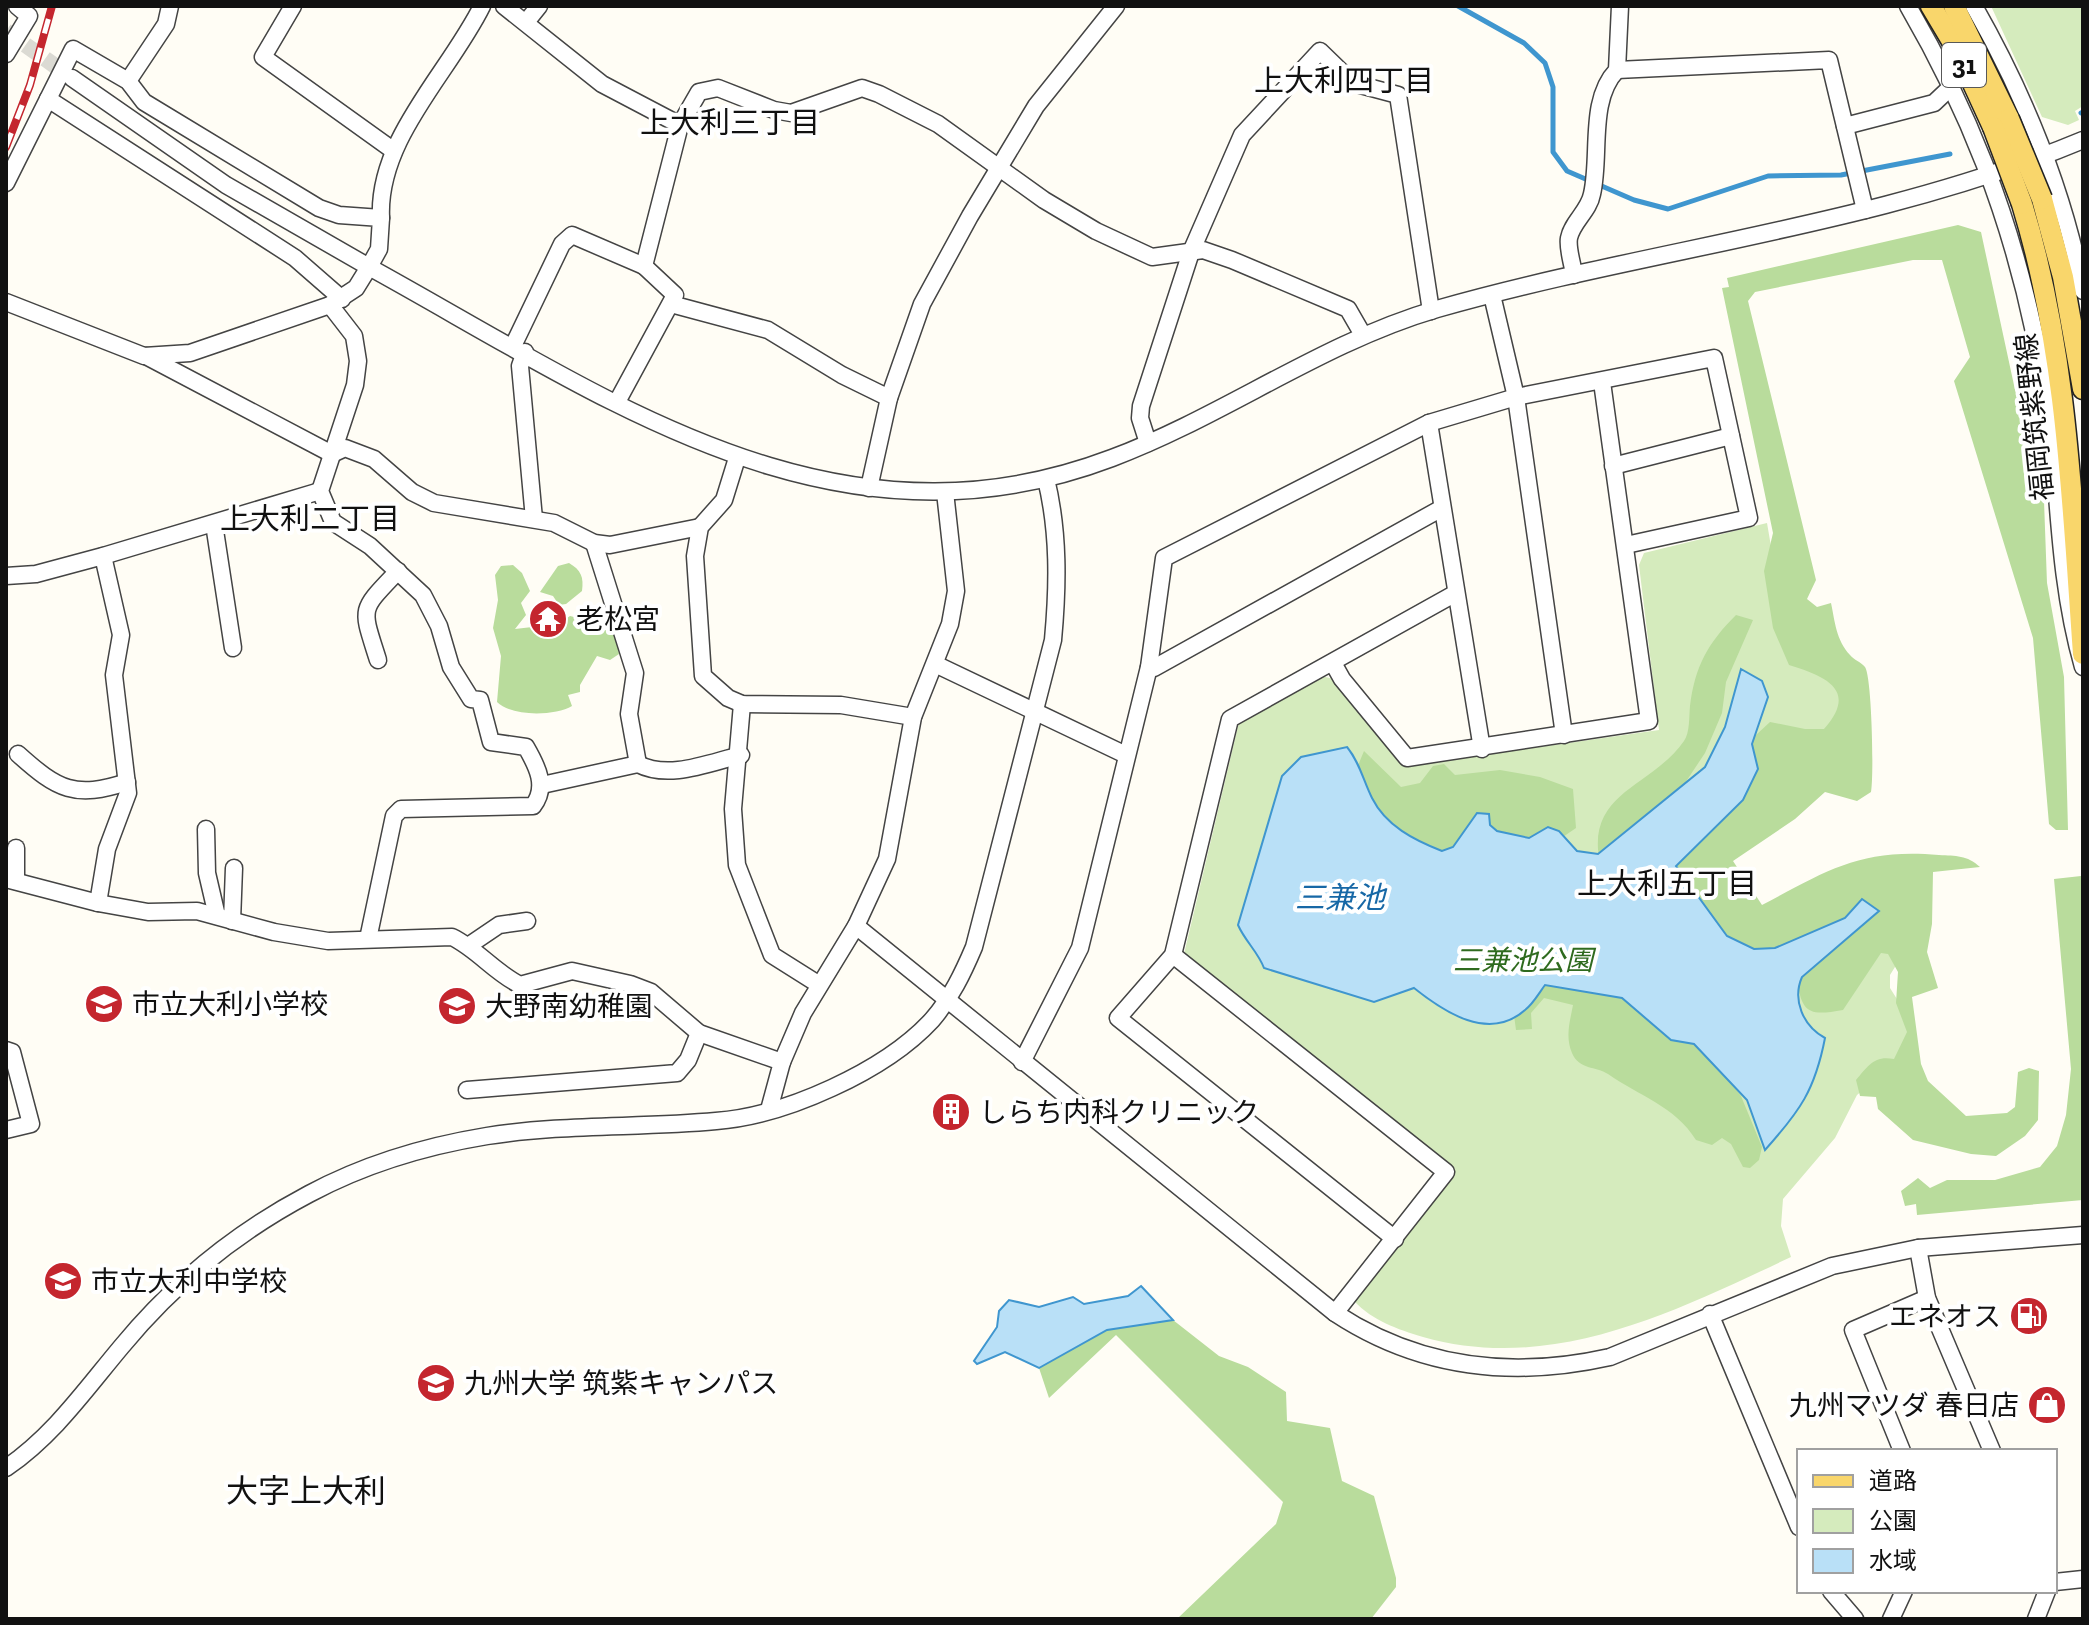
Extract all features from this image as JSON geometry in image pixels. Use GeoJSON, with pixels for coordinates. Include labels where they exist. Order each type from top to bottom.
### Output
{"type":"FeatureCollection","features":[{"type":"Feature","properties":{"kind":"main road","name":"福岡筑紫野線"},"geometry":{"type":"LineString","coordinates":[[1931,6],[2001,123]]}},
{"type":"Feature","properties":{"kind":"main road","name":"福岡筑紫野線"},"geometry":{"type":"LineString","coordinates":[[1954,6],[1980,52],[2001,123],[2063,277],[2083,389]]}},
{"type":"Feature","properties":{"kind":"main road","name":"福岡筑紫野線"},"geometry":{"type":"LineString","coordinates":[[2032,201],[2065,403],[2083,654]]}},
{"type":"Feature","properties":{"kind":"street"},"geometry":{"type":"LineString","coordinates":[[6,54],[29,16],[17,6]]}},
{"type":"Feature","properties":{"kind":"street"},"geometry":{"type":"LineString","coordinates":[[128,81],[166,24],[170,6]]}},
{"type":"Feature","properties":{"kind":"street"},"geometry":{"type":"LineString","coordinates":[[293,6],[263,57],[394,151]]}},
{"type":"Feature","properties":{"kind":"street"},"geometry":{"type":"LineString","coordinates":[[144,356],[190,353],[336,302],[356,288],[379,249],[380,192],[394,151],[433,81],[482,6]]}},
{"type":"Feature","properties":{"kind":"street"},"geometry":{"type":"LineString","coordinates":[[504,6],[527,21],[602,84],[680,125]]}},
{"type":"Feature","properties":{"kind":"street"},"geometry":{"type":"LineString","coordinates":[[527,21],[539,6]]}},
{"type":"Feature","properties":{"kind":"street"},"geometry":{"type":"LineString","coordinates":[[869,488],[889,398],[922,304],[1036,106],[1116,6]]}},
{"type":"Feature","properties":{"kind":"street"},"geometry":{"type":"LineString","coordinates":[[1574,275],[1569,238],[1591,202],[1598,171],[1600,104],[1607,81],[1617,70],[1620,6]]}},
{"type":"Feature","properties":{"kind":"street"},"geometry":{"type":"LineString","coordinates":[[1908,6],[1952,86],[1991,177],[2026,273],[2049,400],[2061,565],[2069,621],[2083,667]]}},
{"type":"Feature","properties":{"kind":"street"},"geometry":{"type":"LineString","coordinates":[[1974,6],[2019,96],[2044,156],[2083,291]]}},
{"type":"Feature","properties":{"kind":"street"},"geometry":{"type":"LineString","coordinates":[[6,183],[73,49],[128,81],[144,102],[319,208],[339,215],[381,218]]}},
{"type":"Feature","properties":{"kind":"street"},"geometry":{"type":"LineString","coordinates":[[1148,443],[1140,418],[1141,406],[1191,252],[1242,135],[1320,51],[1353,83],[1398,95],[1431,311]]}},
{"type":"Feature","properties":{"kind":"street"},"geometry":{"type":"LineString","coordinates":[[1617,70],[1829,60],[1865,210]]}},
{"type":"Feature","properties":{"kind":"street"},"geometry":{"type":"LineString","coordinates":[[72,78],[226,185],[661,427],[737,458],[804,477],[869,488],[945,492],[1046,479],[1148,443],[1363,335],[1431,311],[1574,275],[1865,210],[1991,177],[2083,140]]}},
{"type":"Feature","properties":{"kind":"street"},"geometry":{"type":"LineString","coordinates":[[1845,126],[1934,103],[1952,86]]}},
{"type":"Feature","properties":{"kind":"street"},"geometry":{"type":"LineString","coordinates":[[644,266],[680,125],[699,92],[718,88],[774,110],[791,113],[862,88],[910,106],[999,169],[1096,231],[1152,257],[1203,250],[1232,260],[1348,309],[1363,335]]}},
{"type":"Feature","properties":{"kind":"street"},"geometry":{"type":"LineString","coordinates":[[48,99],[295,258],[336,302],[354,336],[358,361],[355,385],[320,491],[333,522],[370,546],[426,599],[439,626],[451,667],[471,699],[480,700],[491,742],[526,747],[542,785],[540,797],[533,806],[401,809],[394,816],[368,939]]}},
{"type":"Feature","properties":{"kind":"street"},"geometry":{"type":"LineString","coordinates":[[534,519],[519,349],[562,244],[572,235],[644,266],[675,295],[617,402]]}},
{"type":"Feature","properties":{"kind":"street"},"geometry":{"type":"LineString","coordinates":[[1492,295],[1516,397],[1564,735]]}},
{"type":"Feature","properties":{"kind":"street"},"geometry":{"type":"LineString","coordinates":[[6,302],[144,356],[332,454]]}},
{"type":"Feature","properties":{"kind":"street"},"geometry":{"type":"LineString","coordinates":[[671,304],[768,330],[842,375],[889,398]]}},
{"type":"Feature","properties":{"kind":"street"},"geometry":{"type":"LineString","coordinates":[[1022,1062],[1080,948],[1149,667],[1164,558],[1429,423],[1516,397],[1714,358],[1749,518],[1626,545]]}},
{"type":"Feature","properties":{"kind":"street"},"geometry":{"type":"LineString","coordinates":[[1333,663],[1342,679],[1407,758],[1482,749],[1649,721],[1602,382]]}},
{"type":"Feature","properties":{"kind":"street"},"geometry":{"type":"LineString","coordinates":[[1429,423],[1482,749]]}},
{"type":"Feature","properties":{"kind":"street"},"geometry":{"type":"LineString","coordinates":[[1613,466],[1731,436]]}},
{"type":"Feature","properties":{"kind":"street"},"geometry":{"type":"LineString","coordinates":[[332,454],[345,448],[374,459],[412,492],[434,503],[496,516],[534,519],[577,532],[594,543],[610,545],[700,527]]}},
{"type":"Feature","properties":{"kind":"street"},"geometry":{"type":"LineString","coordinates":[[737,458],[724,500],[700,527],[695,556],[703,676],[728,698],[742,704],[841,705],[913,717]]}},
{"type":"Feature","properties":{"kind":"street"},"geometry":{"type":"LineString","coordinates":[[6,1468],[31,1451],[69,1413],[123,1345],[178,1285],[229,1244],[311,1193],[400,1157],[486,1136],[719,1121],[769,1110],[847,1081],[909,1040],[948,1000],[974,947],[1037,712],[1053,640],[1058,590],[1054,513],[1046,479]]}},
{"type":"Feature","properties":{"kind":"street"},"geometry":{"type":"LineString","coordinates":[[6,576],[36,574],[103,556],[320,491]]}},
{"type":"Feature","properties":{"kind":"street"},"geometry":{"type":"LineString","coordinates":[[769,1110],[782,1062],[818,984],[856,926],[887,859],[913,717],[950,624],[956,591],[945,492]]}},
{"type":"Feature","properties":{"kind":"street"},"geometry":{"type":"LineString","coordinates":[[1149,667],[1154,668],[1442,508]]}},
{"type":"Feature","properties":{"kind":"street"},"geometry":{"type":"LineString","coordinates":[[214,524],[233,648]]}},
{"type":"Feature","properties":{"kind":"street"},"geometry":{"type":"LineString","coordinates":[[594,543],[635,673],[629,714],[638,764]]}},
{"type":"Feature","properties":{"kind":"street"},"geometry":{"type":"LineString","coordinates":[[98,903],[107,849],[128,793],[114,675],[121,635],[103,556]]}},
{"type":"Feature","properties":{"kind":"street"},"geometry":{"type":"LineString","coordinates":[[378,660],[364,617],[366,605],[398,571]]}},
{"type":"Feature","properties":{"kind":"street"},"geometry":{"type":"LineString","coordinates":[[1395,1239],[1118,1018],[1173,955],[1230,719],[1456,593]]}},
{"type":"Feature","properties":{"kind":"street"},"geometry":{"type":"LineString","coordinates":[[935,664],[1126,755]]}},
{"type":"Feature","properties":{"kind":"street"},"geometry":{"type":"LineString","coordinates":[[742,704],[741,755],[733,809],[737,865],[772,955],[818,984]]}},
{"type":"Feature","properties":{"kind":"street"},"geometry":{"type":"LineString","coordinates":[[18,754],[39,773],[76,792],[96,792],[127,782]]}},
{"type":"Feature","properties":{"kind":"street"},"geometry":{"type":"LineString","coordinates":[[542,785],[638,764],[653,771],[683,770],[741,755]]}},
{"type":"Feature","properties":{"kind":"street"},"geometry":{"type":"LineString","coordinates":[[206,829],[207,873],[225,918]]}},
{"type":"Feature","properties":{"kind":"street"},"geometry":{"type":"LineString","coordinates":[[16,848],[11,880],[98,903],[148,912],[197,911],[328,941],[452,937],[468,946],[491,969],[520,985],[572,971],[630,984],[651,992],[699,1033],[782,1062]]}},
{"type":"Feature","properties":{"kind":"street"},"geometry":{"type":"LineString","coordinates":[[225,918],[234,868]]}},
{"type":"Feature","properties":{"kind":"street"},"geometry":{"type":"LineString","coordinates":[[468,946],[499,925],[527,921]]}},
{"type":"Feature","properties":{"kind":"street"},"geometry":{"type":"LineString","coordinates":[[856,926],[1335,1313],[1401,1349],[1450,1363],[1503,1370],[1571,1365],[1610,1357],[1832,1266],[1918,1248],[2083,1235]]}},
{"type":"Feature","properties":{"kind":"street"},"geometry":{"type":"LineString","coordinates":[[1173,955],[1446,1172],[1335,1313]]}},
{"type":"Feature","properties":{"kind":"street"},"geometry":{"type":"LineString","coordinates":[[467,1090],[677,1073],[688,1060],[699,1033]]}},
{"type":"Feature","properties":{"kind":"street"},"geometry":{"type":"LineString","coordinates":[[6,1050],[12,1052],[31,1124],[6,1130]]}},
{"type":"Feature","properties":{"kind":"street"},"geometry":{"type":"LineString","coordinates":[[1918,1248],[1927,1298],[1991,1449]]}},
{"type":"Feature","properties":{"kind":"street"},"geometry":{"type":"LineString","coordinates":[[1901,1449],[1853,1330],[1927,1298]]}},
{"type":"Feature","properties":{"kind":"street"},"geometry":{"type":"LineString","coordinates":[[1710,1314],[1797,1522]]}},
{"type":"Feature","properties":{"kind":"street"},"geometry":{"type":"LineString","coordinates":[[2057,1582],[2083,1579]]}},
{"type":"Feature","properties":{"kind":"street"},"geometry":{"type":"LineString","coordinates":[[1833,1593],[1855,1619]]}},
{"type":"Feature","properties":{"kind":"street"},"geometry":{"type":"LineString","coordinates":[[1891,1619],[1903,1593]]}},
{"type":"Feature","properties":{"kind":"street"},"geometry":{"type":"LineString","coordinates":[[2036,1619],[2046,1593]]}},
{"type":"Feature","properties":{"kind":"green space"},"geometry":{"type":"Polygon","coordinates":[[[1991,6],[2083,6],[2083,106],[2075,111],[2079,120],[2068,125],[2042,117],[1991,6]]]}},
{"type":"Feature","properties":{"kind":"green space"},"geometry":{"type":"Polygon","coordinates":[[[1958,225],[1981,232],[2037,492],[2044,501],[2047,583],[2064,677],[2068,830],[2056,830],[2049,824],[2033,638],[1954,381],[1970,357],[1942,260],[1913,260],[1755,292],[1748,301],[1816,580],[1807,599],[1817,607],[1831,603],[1845,649],[1865,667],[1871,707],[1872,768],[1871,792],[1857,801],[1825,792],[1795,819],[1733,861],[1762,905],[1846,864],[1888,855],[1951,856],[1966,858],[1980,867],[1933,872],[1932,924],[1927,952],[1938,988],[1912,997],[1921,1064],[1928,1081],[1966,1116],[2007,1113],[2015,1107],[2018,1072],[2029,1068],[2039,1071],[2038,1120],[2025,1136],[1996,1156],[1971,1154],[1913,1140],[1878,1109],[1876,1097],[1860,1096],[1856,1080],[1876,1060],[1894,1059],[1907,1032],[1896,1003],[1898,972],[1888,954],[1881,953],[1843,1010],[1822,1013],[1809,1010],[1801,999],[1797,977],[1774,956],[1734,954],[1664,860],[1743,747],[1770,722],[1805,729],[1824,729],[1838,704],[1838,695],[1833,686],[1815,674],[1789,665],[1773,628],[1764,571],[1773,533],[1722,288],[1729,287],[1727,278],[1958,225]]]}},
{"type":"Feature","properties":{"kind":"green space","name":"三兼池公園"},"geometry":{"type":"Polygon","coordinates":[[[1767,523],[1785,628],[1860,693],[1712,870],[1732,908],[1923,922],[1890,975],[1890,988],[1912,1023],[1906,1053],[1857,1095],[1835,1138],[1783,1199],[1781,1226],[1791,1257],[1658,1316],[1566,1342],[1519,1348],[1471,1346],[1423,1337],[1386,1324],[1354,1301],[1455,1172],[1184,954],[1239,722],[1321,676],[1334,679],[1405,766],[1659,730],[1639,565],[1644,553],[1767,523]]]}},
{"type":"Feature","properties":{"kind":"green space"},"geometry":{"type":"Polygon","coordinates":[[[569,563],[581,574],[582,591],[566,604],[559,605],[553,596],[540,592],[558,566],[569,563]]]}},
{"type":"Feature","properties":{"kind":"green space"},"geometry":{"type":"Polygon","coordinates":[[[513,565],[522,573],[530,591],[521,603],[526,615],[515,629],[558,624],[570,616],[578,618],[602,606],[611,610],[619,654],[610,660],[597,656],[580,685],[580,692],[568,695],[572,706],[565,709],[545,713],[523,712],[497,702],[501,656],[493,628],[498,600],[495,575],[501,566],[513,565]]]}},
{"type":"Feature","properties":{"kind":"green space"},"geometry":{"type":"Polygon","coordinates":[[[1736,615],[1753,620],[1726,682],[1722,713],[1705,753],[1669,807],[1600,863],[1598,839],[1602,821],[1624,793],[1670,757],[1686,738],[1699,667],[1710,646],[1736,615]]]}},
{"type":"Feature","properties":{"kind":"green space"},"geometry":{"type":"Polygon","coordinates":[[[1364,751],[1401,787],[1420,783],[1433,766],[1444,764],[1455,775],[1500,770],[1540,777],[1573,789],[1576,828],[1557,841],[1451,856],[1399,839],[1352,780],[1364,751]]]}},
{"type":"Feature","properties":{"kind":"green space"},"geometry":{"type":"Polygon","coordinates":[[[2081,876],[2083,1200],[1917,1215],[1916,1204],[1905,1206],[1901,1191],[1918,1178],[1930,1188],[1947,1180],[1995,1180],[2040,1167],[2057,1146],[2066,1115],[2071,1069],[2054,879],[2081,876]]]}},
{"type":"Feature","properties":{"kind":"green space"},"geometry":{"type":"Polygon","coordinates":[[[1546,978],[1623,991],[1715,1061],[1741,1096],[1762,1147],[1759,1160],[1750,1168],[1743,1167],[1731,1144],[1722,1138],[1712,1145],[1696,1140],[1667,1110],[1603,1071],[1579,1062],[1572,1053],[1569,1041],[1573,1005],[1544,998],[1531,1013],[1532,1029],[1516,1030],[1513,1008],[1546,978]]]}},
{"type":"Feature","properties":{"kind":"green space"},"geometry":{"type":"Polygon","coordinates":[[[1173,1320],[1219,1356],[1248,1367],[1286,1392],[1287,1421],[1330,1428],[1342,1481],[1374,1496],[1396,1578],[1396,1587],[1371,1619],[1177,1619],[1276,1524],[1283,1502],[1116,1335],[1049,1398],[1039,1368],[1107,1330],[1173,1320]]]}},
{"type":"Feature","properties":{"kind":"water","name":"三兼池"},"geometry":{"type":"Polygon","coordinates":[[[1741,669],[1762,681],[1768,697],[1752,744],[1758,769],[1743,800],[1676,866],[1727,936],[1754,949],[1775,948],[1845,918],[1862,899],[1879,911],[1802,977],[1798,995],[1802,1012],[1811,1027],[1825,1038],[1811,1086],[1788,1123],[1765,1150],[1747,1100],[1694,1044],[1671,1040],[1622,998],[1545,985],[1528,1008],[1511,1019],[1482,1023],[1453,1014],[1414,988],[1374,1002],[1264,968],[1241,931],[1238,925],[1282,776],[1301,757],[1347,747],[1385,817],[1411,837],[1442,851],[1453,847],[1477,813],[1489,814],[1490,825],[1497,831],[1529,838],[1548,827],[1559,831],[1577,851],[1598,854],[1705,767],[1725,727],[1741,669]]]}},
{"type":"Feature","properties":{"kind":"water"},"geometry":{"type":"Polygon","coordinates":[[[1141,1286],[1173,1320],[1107,1330],[1039,1368],[1005,1352],[977,1364],[974,1361],[997,1327],[999,1311],[1009,1300],[1039,1307],[1073,1297],[1084,1304],[1128,1296],[1141,1286]]]}},
{"type":"Feature","properties":{"kind":"waterway"},"geometry":{"type":"LineString","coordinates":[[1458,6],[1524,43],[1545,63],[1553,87],[1553,152],[1567,171],[1634,200],[1668,209],[1768,176],[1841,175],[1950,154]]}},
{"type":"Feature","properties":{"kind":"tunnel"},"geometry":{"type":"LineString","coordinates":[[6,31],[72,78]]}},
{"type":"Feature","properties":{"kind":"railway"},"geometry":{"type":"LineString","coordinates":[[6,147],[30,85],[52,6]]}},
{"type":"Feature","properties":{"kind":"place","name":"老松宮"},"geometry":{"type":"Point","coordinates":[548,619]}},
{"type":"Feature","properties":{"kind":"place","name":"市立大利小学校"},"geometry":{"type":"Point","coordinates":[104,1004]}},
{"type":"Feature","properties":{"kind":"place","name":"大野南幼稚園"},"geometry":{"type":"Point","coordinates":[457,1006]}},
{"type":"Feature","properties":{"kind":"place","name":"しらち内科クリニック"},"geometry":{"type":"Point","coordinates":[951,1112]}},
{"type":"Feature","properties":{"kind":"place","name":"市立大利中学校"},"geometry":{"type":"Point","coordinates":[63,1281]}},
{"type":"Feature","properties":{"kind":"place","name":"エネオス"},"geometry":{"type":"Point","coordinates":[2029,1316]}},
{"type":"Feature","properties":{"kind":"place","name":"九州大学 筑紫キャンパス"},"geometry":{"type":"Point","coordinates":[436,1383]}},
{"type":"Feature","properties":{"kind":"place","name":"九州マツダ 春日店"},"geometry":{"type":"Point","coordinates":[2047,1405]}},
{"type":"Feature","properties":{"kind":"district","name":"上大利四丁目"},"geometry":{"type":"Point","coordinates":[1344,81]}},
{"type":"Feature","properties":{"kind":"district","name":"上大利三丁目"},"geometry":{"type":"Point","coordinates":[730,123]}},
{"type":"Feature","properties":{"kind":"district","name":"上大利二丁目"},"geometry":{"type":"Point","coordinates":[310,519]}},
{"type":"Feature","properties":{"kind":"district","name":"上大利五丁目"},"geometry":{"type":"Point","coordinates":[1667,884]}},
{"type":"Feature","properties":{"kind":"district","name":"大字上大利"},"geometry":{"type":"Point","coordinates":[306,1491]}}]}
